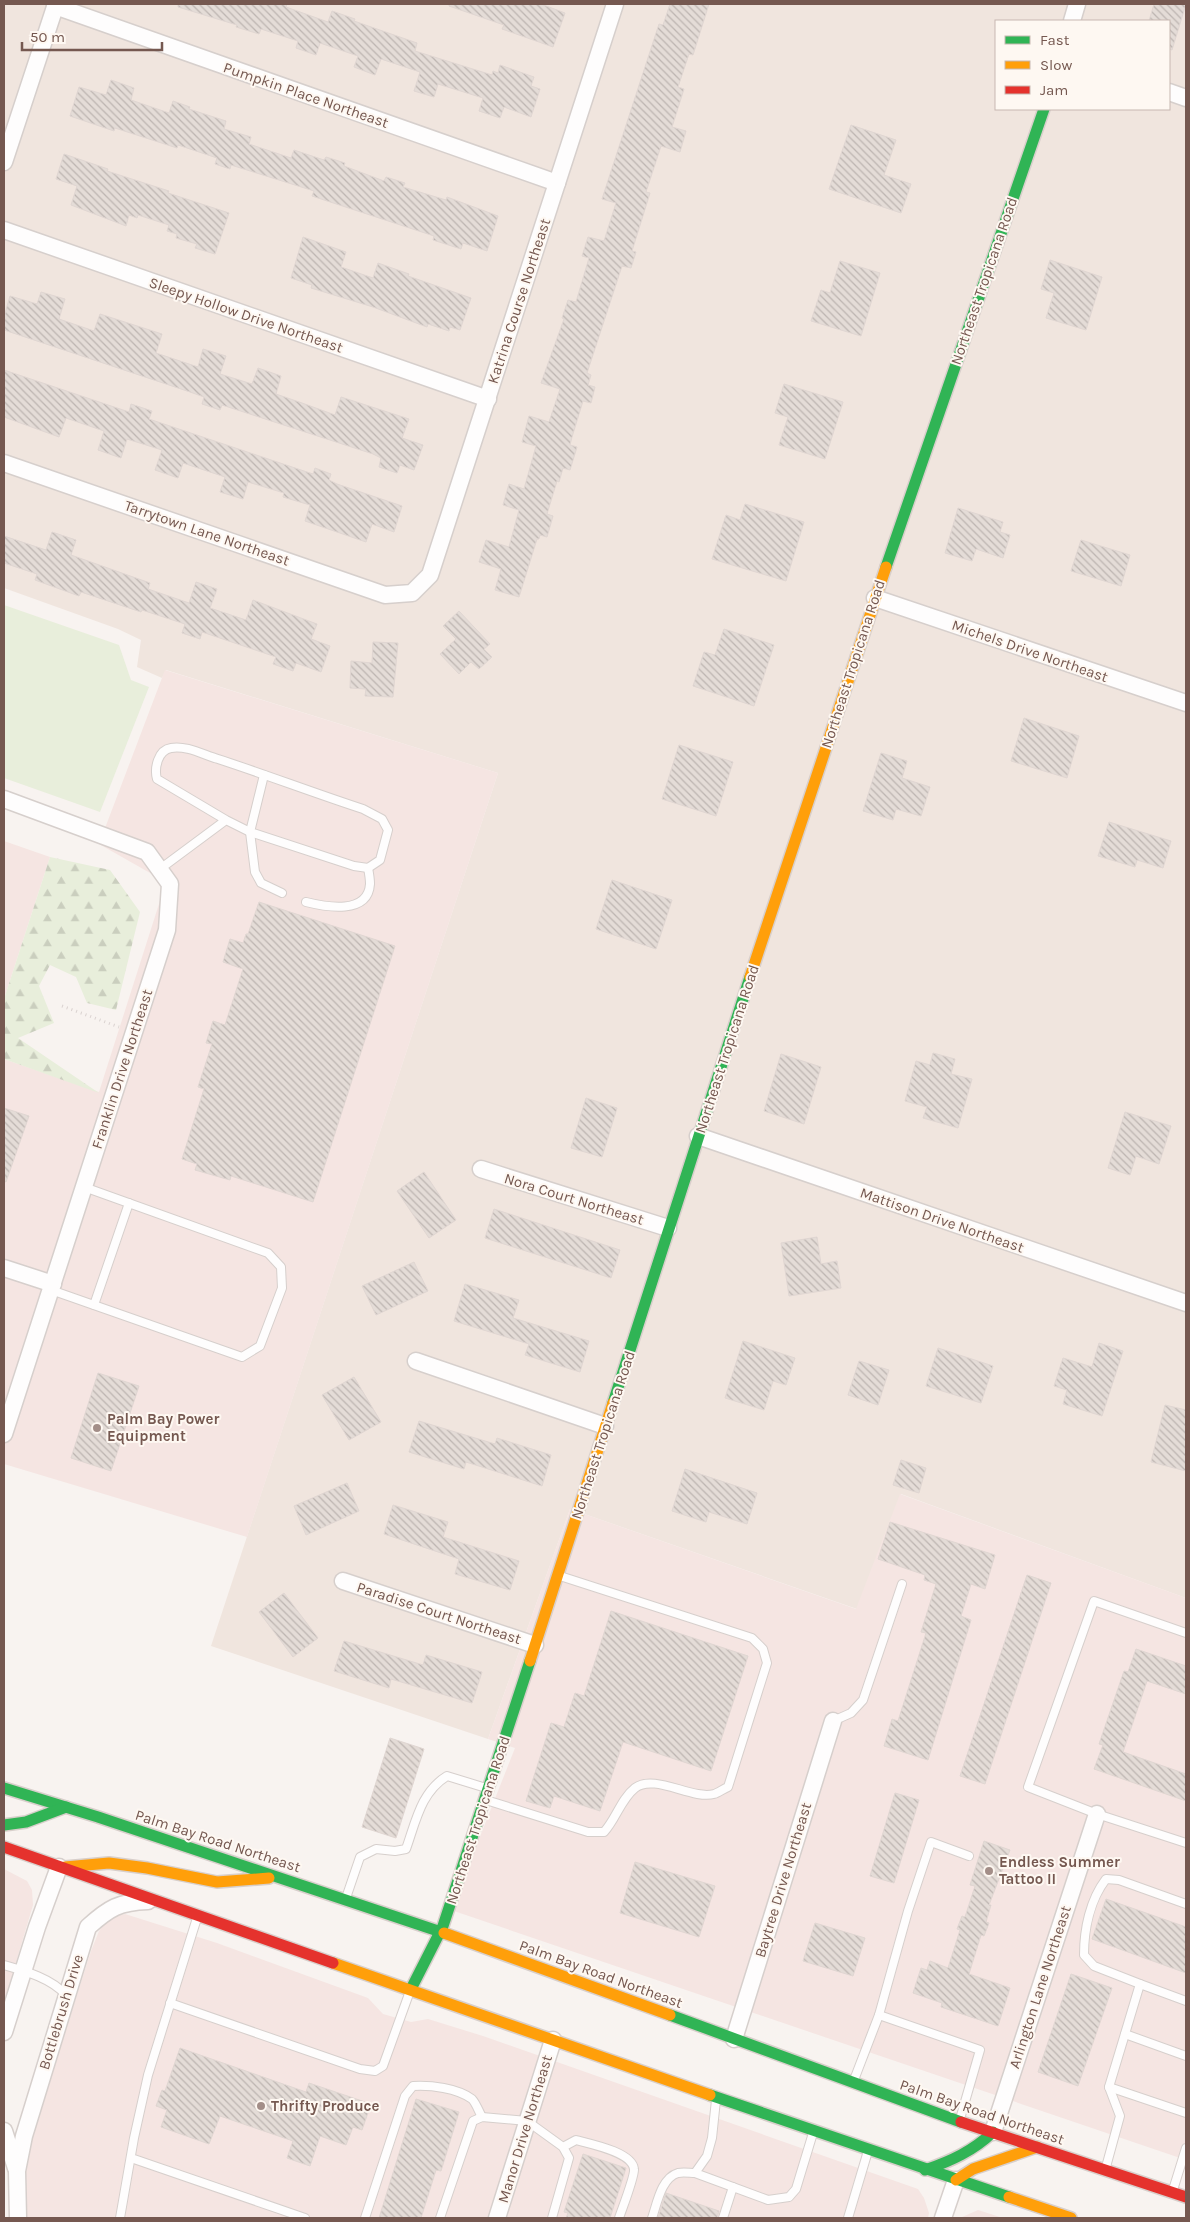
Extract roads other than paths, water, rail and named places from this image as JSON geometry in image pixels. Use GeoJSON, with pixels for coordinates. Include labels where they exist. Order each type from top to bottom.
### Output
{"type":"FeatureCollection","features":[{"type":"Feature","properties":{"kind":"main road","name":"Northeast Tropicana Road"},"geometry":{"type":"LineString","coordinates":[[411,1989],[441,1932],[536,1645],[668,1228],[875,598],[1044,110]]}},
{"type":"Feature","properties":{"kind":"main road","name":"Palm Bay Road Northeast"},"geometry":{"type":"LineString","coordinates":[[4,1788],[441,1932],[960,2121],[1186,2197]]}},
{"type":"Feature","properties":{"kind":"main road"},"geometry":{"type":"LineString","coordinates":[[4,1825],[26,1822],[66,1807]]}},
{"type":"Feature","properties":{"kind":"main road"},"geometry":{"type":"LineString","coordinates":[[4,1847],[925,2170],[1071,2218]]}},
{"type":"Feature","properties":{"kind":"main road"},"geometry":{"type":"LineString","coordinates":[[59,1867],[109,1862],[217,1882],[280,1878]]}},
{"type":"Feature","properties":{"kind":"main road"},"geometry":{"type":"LineString","coordinates":[[925,2170],[961,2158],[978,2147],[993,2132]]}},
{"type":"Feature","properties":{"kind":"main road"},"geometry":{"type":"LineString","coordinates":[[956,2180],[973,2169],[1037,2147]]}},
{"type":"Feature","properties":{"kind":"street","name":"Katrina Course Northeast"},"geometry":{"type":"LineString","coordinates":[[412,593],[430,575],[615,4]]}},
{"type":"Feature","properties":{"kind":"street"},"geometry":{"type":"LineString","coordinates":[[1072,20],[1077,4]]}},
{"type":"Feature","properties":{"kind":"street","name":"Pumpkin Place Northeast"},"geometry":{"type":"LineString","coordinates":[[55,5],[557,183]]}},
{"type":"Feature","properties":{"kind":"street"},"geometry":{"type":"LineString","coordinates":[[4,162],[55,5]]}},
{"type":"Feature","properties":{"kind":"street"},"geometry":{"type":"LineString","coordinates":[[1170,92],[1186,98]]}},
{"type":"Feature","properties":{"kind":"street","name":"Sleepy Hollow Drive Northeast"},"geometry":{"type":"LineString","coordinates":[[4,230],[488,399]]}},
{"type":"Feature","properties":{"kind":"street","name":"Tarrytown Lane Northeast"},"geometry":{"type":"LineString","coordinates":[[4,463],[385,595],[412,593]]}},
{"type":"Feature","properties":{"kind":"street","name":"Michels Drive Northeast"},"geometry":{"type":"LineString","coordinates":[[875,598],[1186,703]]}},
{"type":"Feature","properties":{"kind":"street","name":"Franklin Drive Northeast"},"geometry":{"type":"LineString","coordinates":[[4,800],[147,852],[170,884],[167,930],[4,1434]]}},
{"type":"Feature","properties":{"kind":"street","name":"Mattison Drive Northeast"},"geometry":{"type":"LineString","coordinates":[[698,1136],[1186,1303]]}},
{"type":"Feature","properties":{"kind":"street","name":"Nora Court Northeast"},"geometry":{"type":"LineString","coordinates":[[481,1170],[668,1228]]}},
{"type":"Feature","properties":{"kind":"street"},"geometry":{"type":"LineString","coordinates":[[4,1268],[52,1287]]}},
{"type":"Feature","properties":{"kind":"street"},"geometry":{"type":"LineString","coordinates":[[416,1361],[605,1426]]}},
{"type":"Feature","properties":{"kind":"street","name":"Paradise Court Northeast"},"geometry":{"type":"LineString","coordinates":[[343,1581],[536,1645]]}},
{"type":"Feature","properties":{"kind":"street","name":"Baytree Drive Northeast"},"geometry":{"type":"LineString","coordinates":[[734,2039],[833,1721]]}},
{"type":"Feature","properties":{"kind":"street","name":"Arlington Lane Northeast"},"geometry":{"type":"LineString","coordinates":[[993,2132],[1096,1814]]}},
{"type":"Feature","properties":{"kind":"street"},"geometry":{"type":"LineString","coordinates":[[4,2032],[23,1970],[59,1867]]}},
{"type":"Feature","properties":{"kind":"street","name":"Bottlebrush Drive"},"geometry":{"type":"LineString","coordinates":[[17,2218],[17,2170],[24,2136],[88,1927],[107,1910],[127,1902],[156,1901]]}},
{"type":"Feature","properties":{"kind":"street","name":"Manor Drive Northeast"},"geometry":{"type":"LineString","coordinates":[[497,2218],[553,2040]]}},
{"type":"Feature","properties":{"kind":"street","name":"Bottlebrush Drive"},"geometry":{"type":"LineString","coordinates":[[4,2131],[17,2170]]}},
{"type":"Feature","properties":{"kind":"street"},"geometry":{"type":"LineString","coordinates":[[943,2218],[956,2180]]}},
{"type":"Feature","properties":{"kind":"lane"},"geometry":{"type":"LineString","coordinates":[[180,747],[264,775],[363,809],[382,819],[388,830],[380,860],[368,868],[354,866],[250,832],[157,779],[155,772],[160,754],[168,748],[180,747]]}},
{"type":"Feature","properties":{"kind":"lane"},"geometry":{"type":"LineString","coordinates":[[264,775],[250,832],[255,872],[262,883],[282,893]]}},
{"type":"Feature","properties":{"kind":"lane"},"geometry":{"type":"LineString","coordinates":[[160,869],[226,820]]}},
{"type":"Feature","properties":{"kind":"lane"},"geometry":{"type":"LineString","coordinates":[[306,902],[323,906],[343,907],[360,902],[367,895],[370,884],[368,868]]}},
{"type":"Feature","properties":{"kind":"lane"},"geometry":{"type":"LineString","coordinates":[[52,1287],[94,1305],[242,1357],[260,1346],[282,1288],[281,1267],[268,1253],[84,1187]]}},
{"type":"Feature","properties":{"kind":"lane"},"geometry":{"type":"LineString","coordinates":[[94,1305],[129,1203]]}},
{"type":"Feature","properties":{"kind":"lane"},"geometry":{"type":"LineString","coordinates":[[345,1900],[360,1857],[376,1849],[395,1851],[406,1848],[423,1800],[447,1776],[486,1794],[588,1832],[604,1832],[612,1823],[627,1796],[636,1787],[647,1784],[664,1785],[692,1793],[713,1794],[728,1787],[767,1663],[763,1649],[752,1638],[558,1575]]}},
{"type":"Feature","properties":{"kind":"lane"},"geometry":{"type":"LineString","coordinates":[[833,1721],[851,1713],[863,1700],[902,1584]]}},
{"type":"Feature","properties":{"kind":"lane"},"geometry":{"type":"LineString","coordinates":[[1186,1633],[1094,1601],[1028,1787],[1096,1814],[1186,1842]]}},
{"type":"Feature","properties":{"kind":"lane"},"geometry":{"type":"LineString","coordinates":[[853,2082],[879,2015],[908,1911],[931,1842],[969,1856]]}},
{"type":"Feature","properties":{"kind":"lane"},"geometry":{"type":"LineString","coordinates":[[1186,1904],[1118,1880],[1106,1879],[1098,1890],[1084,1934],[1084,1955],[1094,1966],[1186,2001]]}},
{"type":"Feature","properties":{"kind":"lane"},"geometry":{"type":"LineString","coordinates":[[120,2218],[148,2075],[198,1916]]}},
{"type":"Feature","properties":{"kind":"lane"},"geometry":{"type":"LineString","coordinates":[[4,1965],[23,1970],[58,1986],[66,1995]]}},
{"type":"Feature","properties":{"kind":"lane"},"geometry":{"type":"LineString","coordinates":[[1106,2170],[1120,2116],[1109,2087],[1140,1984]]}},
{"type":"Feature","properties":{"kind":"lane"},"geometry":{"type":"LineString","coordinates":[[170,2004],[360,2069],[375,2072],[383,2066],[411,1989]]}},
{"type":"Feature","properties":{"kind":"lane"},"geometry":{"type":"LineString","coordinates":[[879,2015],[980,2050],[960,2121]]}},
{"type":"Feature","properties":{"kind":"lane"},"geometry":{"type":"LineString","coordinates":[[1125,2034],[1186,2056]]}},
{"type":"Feature","properties":{"kind":"lane"},"geometry":{"type":"LineString","coordinates":[[364,2218],[405,2096],[413,2086],[430,2086],[449,2090],[473,2100],[482,2117]]}},
{"type":"Feature","properties":{"kind":"lane"},"geometry":{"type":"LineString","coordinates":[[1109,2087],[1186,2113]]}},
{"type":"Feature","properties":{"kind":"lane"},"geometry":{"type":"LineString","coordinates":[[695,2173],[706,2156],[712,2138],[717,2097]]}},
{"type":"Feature","properties":{"kind":"lane"},"geometry":{"type":"LineString","coordinates":[[440,2218],[473,2121],[482,2117],[527,2121],[563,2147],[569,2158],[552,2218]]}},
{"type":"Feature","properties":{"kind":"lane"},"geometry":{"type":"LineString","coordinates":[[652,2218],[662,2189],[668,2180],[677,2174],[695,2173],[768,2200],[789,2197],[796,2189],[813,2131]]}},
{"type":"Feature","properties":{"kind":"lane"},"geometry":{"type":"LineString","coordinates":[[563,2147],[576,2140],[624,2155],[631,2161],[635,2170],[619,2218]]}},
{"type":"Feature","properties":{"kind":"lane"},"geometry":{"type":"LineString","coordinates":[[1172,2192],[1186,2148]]}},
{"type":"Feature","properties":{"kind":"lane"},"geometry":{"type":"LineString","coordinates":[[848,2218],[869,2150]]}},
{"type":"Feature","properties":{"kind":"lane"},"geometry":{"type":"LineString","coordinates":[[131,2158],[305,2218]]}},
{"type":"Feature","properties":{"kind":"lane"},"geometry":{"type":"LineString","coordinates":[[723,2218],[733,2187]]}},
{"type":"Feature","properties":{"kind":"place","name":"Palm Bay Power Equipment"},"geometry":{"type":"Point","coordinates":[97,1428]}},
{"type":"Feature","properties":{"kind":"place","name":"Endless Summer Tattoo II"},"geometry":{"type":"Point","coordinates":[989,1871]}},
{"type":"Feature","properties":{"kind":"place","name":"Thrifty Produce"},"geometry":{"type":"Point","coordinates":[261,2106]}}]}
